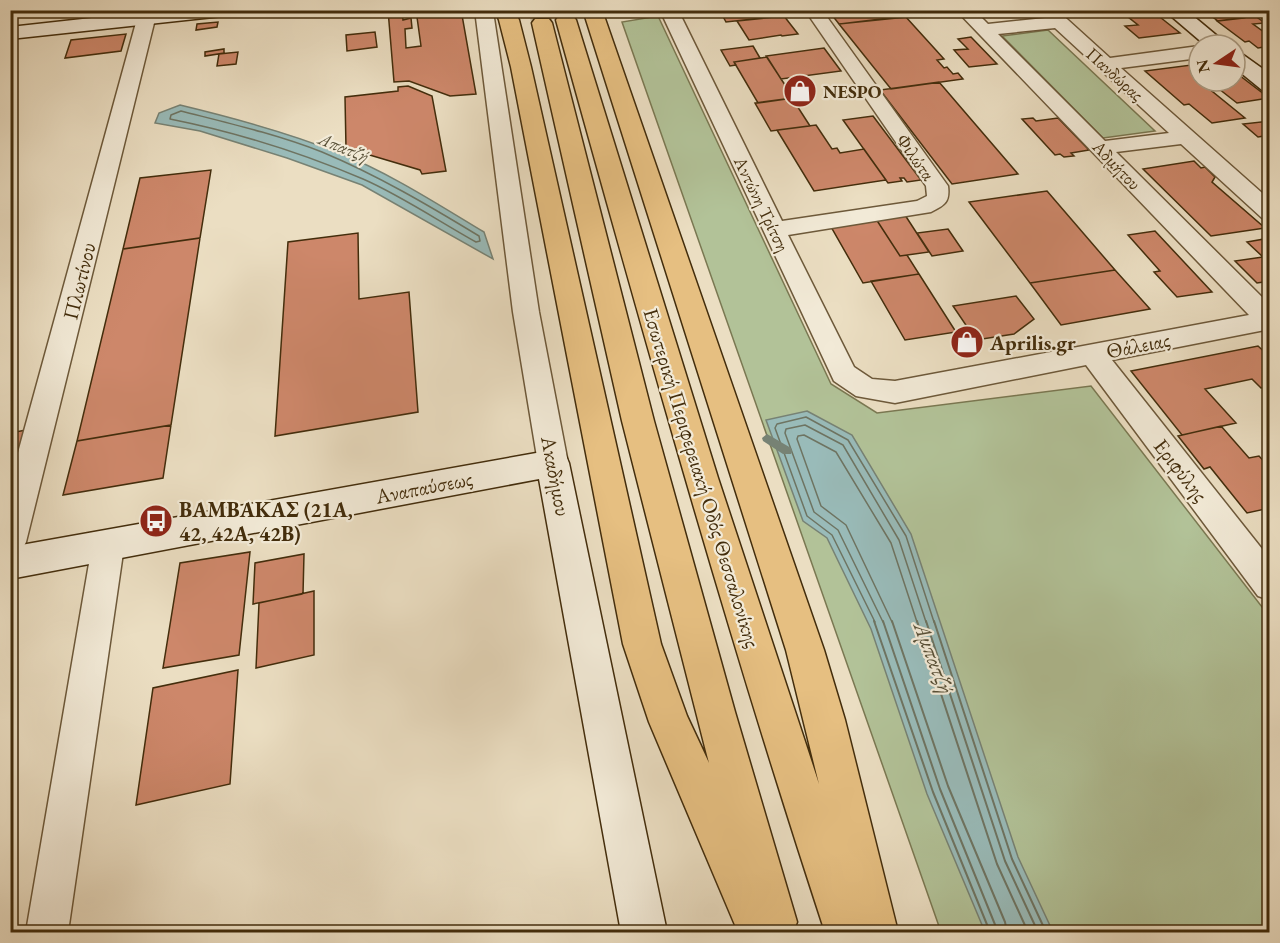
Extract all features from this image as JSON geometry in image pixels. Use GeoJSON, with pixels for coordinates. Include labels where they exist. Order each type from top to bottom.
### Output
{"type":"FeatureCollection","features":[{"type":"Feature","properties":{"kind":"highway"},"geometry":{"type":"LineString","coordinates":[[494,14],[509,20],[521,67],[642,644],[669,722],[761,933]]}},
{"type":"Feature","properties":{"kind":"highway"},"geometry":{"type":"LineString","coordinates":[[579,17],[805,650],[825,720],[875,933]]}},
{"type":"Feature","properties":{"kind":"highway","name":"Εσωτερική Περιφερειακή Οδός Θεσσαλονίκης"},"geometry":{"type":"LineString","coordinates":[[579,17],[638,421],[715,712],[778,933]]}},
{"type":"Feature","properties":{"kind":"highway","name":"Εσωτερική Περιφερειακή Οδός Θεσσαλονίκης"},"geometry":{"type":"LineString","coordinates":[[579,17],[695,459],[806,813],[849,933]]}},
{"type":"Feature","properties":{"kind":"street"},"geometry":{"type":"LineString","coordinates":[[10,33],[109,17],[146,19],[223,10]]}},
{"type":"Feature","properties":{"kind":"street","name":"Αντώνη Τρίτση"},"geometry":{"type":"LineString","coordinates":[[669,10],[844,374],[866,389]]}},
{"type":"Feature","properties":{"kind":"street","name":"Φιλώτα"},"geometry":{"type":"LineString","coordinates":[[775,230],[923,207],[938,199],[937,186],[813,10]]}},
{"type":"Feature","properties":{"kind":"street","name":"Αδμήτου"},"geometry":{"type":"LineString","coordinates":[[964,10],[1269,320]]}},
{"type":"Feature","properties":{"kind":"street"},"geometry":{"type":"LineString","coordinates":[[1173,10],[1203,33]]}},
{"type":"Feature","properties":{"kind":"street","name":"Ακαδήμου"},"geometry":{"type":"LineString","coordinates":[[494,14],[526,312],[644,933]]}},
{"type":"Feature","properties":{"kind":"street"},"geometry":{"type":"LineString","coordinates":[[984,30],[1052,16]]}},
{"type":"Feature","properties":{"kind":"street","name":"Πανδώρας"},"geometry":{"type":"LineString","coordinates":[[1052,16],[1269,213]]}},
{"type":"Feature","properties":{"kind":"street","name":"Πλωτίνου"},"geometry":{"type":"LineString","coordinates":[[10,542],[146,19]]}},
{"type":"Feature","properties":{"kind":"street"},"geometry":{"type":"LineString","coordinates":[[1105,64],[1187,54]]}},
{"type":"Feature","properties":{"kind":"street"},"geometry":{"type":"LineString","coordinates":[[1247,67],[1269,84]]}},
{"type":"Feature","properties":{"kind":"street"},"geometry":{"type":"LineString","coordinates":[[1100,148],[1185,137]]}},
{"type":"Feature","properties":{"kind":"street","name":"Θάλειας"},"geometry":{"type":"LineString","coordinates":[[866,389],[895,392],[1269,320]]}},
{"type":"Feature","properties":{"kind":"street","name":"Εριφύλης"},"geometry":{"type":"LineString","coordinates":[[1092,354],[1269,585]]}},
{"type":"Feature","properties":{"kind":"street","name":"Αναπαύσεως"},"geometry":{"type":"LineString","coordinates":[[10,563],[553,463]]}},
{"type":"Feature","properties":{"kind":"street"},"geometry":{"type":"LineString","coordinates":[[47,933],[108,546]]}},
{"type":"Feature","properties":{"kind":"green space"},"geometry":{"type":"Polygon","coordinates":[[[658,16],[831,384],[877,413],[1091,386],[1269,616],[1269,932],[941,932],[622,22],[658,16]]]}},
{"type":"Feature","properties":{"kind":"green space"},"geometry":{"type":"Polygon","coordinates":[[[1048,30],[1155,131],[1103,138],[1002,36],[1048,30]]]}},
{"type":"Feature","properties":{"kind":"water"},"geometry":{"type":"Polygon","coordinates":[[[180,105],[300,138],[376,170],[484,232],[493,259],[362,185],[287,158],[200,131],[155,123],[159,113],[180,105]]]}},
{"type":"Feature","properties":{"kind":"water"},"geometry":{"type":"Polygon","coordinates":[[[807,411],[852,435],[911,534],[1018,857],[1053,932],[985,932],[927,794],[871,629],[827,538],[803,521],[766,420],[807,411]]]}},
{"type":"Feature","properties":{"kind":"building"},"geometry":{"type":"Polygon","coordinates":[[[388,10],[402,10],[403,20],[411,18],[412,28],[405,29],[406,48],[421,46],[416,10],[454,10],[455,16],[462,15],[476,94],[450,96],[409,81],[394,82],[388,10]]]}},
{"type":"Feature","properties":{"kind":"building"},"geometry":{"type":"Polygon","coordinates":[[[785,10],[788,15],[726,22],[720,11],[785,10]]]}},
{"type":"Feature","properties":{"kind":"building"},"geometry":{"type":"Polygon","coordinates":[[[828,10],[922,10],[927,15],[839,24],[828,10]]]}},
{"type":"Feature","properties":{"kind":"building"},"geometry":{"type":"Polygon","coordinates":[[[986,10],[1033,10],[1035,12],[992,17],[986,10]]]}},
{"type":"Feature","properties":{"kind":"building"},"geometry":{"type":"Polygon","coordinates":[[[1151,10],[1180,33],[1139,38],[1125,26],[1138,25],[1123,13],[1151,10]]]}},
{"type":"Feature","properties":{"kind":"building"},"geometry":{"type":"Polygon","coordinates":[[[1203,10],[1233,10],[1244,18],[1218,21],[1203,10]]]}},
{"type":"Feature","properties":{"kind":"building"},"geometry":{"type":"Polygon","coordinates":[[[784,16],[798,34],[749,40],[737,21],[784,16]]]}},
{"type":"Feature","properties":{"kind":"building"},"geometry":{"type":"Polygon","coordinates":[[[905,16],[944,59],[937,60],[944,68],[947,67],[953,74],[958,73],[963,79],[891,89],[839,24],[905,16]]]}},
{"type":"Feature","properties":{"kind":"building"},"geometry":{"type":"Polygon","coordinates":[[[1255,16],[1265,23],[1253,24],[1264,32],[1270,32],[1270,46],[1258,48],[1247,42],[1247,33],[1233,33],[1217,21],[1255,16]]]}},
{"type":"Feature","properties":{"kind":"building"},"geometry":{"type":"Polygon","coordinates":[[[218,22],[217,27],[196,30],[197,24],[218,22]]]}},
{"type":"Feature","properties":{"kind":"building"},"geometry":{"type":"Polygon","coordinates":[[[375,32],[377,47],[347,51],[346,35],[375,32]]]}},
{"type":"Feature","properties":{"kind":"building"},"geometry":{"type":"Polygon","coordinates":[[[126,34],[121,51],[65,58],[71,40],[126,34]]]}},
{"type":"Feature","properties":{"kind":"building"},"geometry":{"type":"Polygon","coordinates":[[[971,37],[997,64],[969,67],[954,50],[968,49],[958,39],[971,37]]]}},
{"type":"Feature","properties":{"kind":"building"},"geometry":{"type":"Polygon","coordinates":[[[753,46],[760,58],[734,62],[736,65],[730,66],[721,50],[753,46]]]}},
{"type":"Feature","properties":{"kind":"building"},"geometry":{"type":"Polygon","coordinates":[[[824,48],[841,71],[781,79],[766,56],[824,48]]]}},
{"type":"Feature","properties":{"kind":"building"},"geometry":{"type":"Polygon","coordinates":[[[224,49],[224,53],[205,56],[205,52],[224,49]]]}},
{"type":"Feature","properties":{"kind":"building"},"geometry":{"type":"Polygon","coordinates":[[[238,52],[236,64],[217,66],[219,54],[238,52]]]}},
{"type":"Feature","properties":{"kind":"building"},"geometry":{"type":"Polygon","coordinates":[[[767,57],[794,98],[758,103],[734,62],[767,57]]]}},
{"type":"Feature","properties":{"kind":"building"},"geometry":{"type":"Polygon","coordinates":[[[1187,66],[1187,93],[1214,93],[1245,118],[1212,123],[1189,104],[1184,105],[1145,71],[1187,66]]]}},
{"type":"Feature","properties":{"kind":"building"},"geometry":{"type":"Polygon","coordinates":[[[1247,81],[1269,98],[1237,103],[1224,93],[1247,93],[1247,81]]]}},
{"type":"Feature","properties":{"kind":"building"},"geometry":{"type":"Polygon","coordinates":[[[939,82],[1018,174],[952,184],[880,90],[939,82]]]}},
{"type":"Feature","properties":{"kind":"building"},"geometry":{"type":"Polygon","coordinates":[[[408,86],[432,96],[446,171],[422,174],[420,170],[346,148],[345,97],[398,91],[398,87],[408,86]]]}},
{"type":"Feature","properties":{"kind":"building"},"geometry":{"type":"Polygon","coordinates":[[[792,98],[810,126],[771,131],[755,103],[792,98]]]}},
{"type":"Feature","properties":{"kind":"building"},"geometry":{"type":"Polygon","coordinates":[[[873,116],[921,180],[907,182],[904,178],[900,178],[902,181],[888,183],[843,120],[873,116]]]}},
{"type":"Feature","properties":{"kind":"building"},"geometry":{"type":"Polygon","coordinates":[[[1033,118],[1036,121],[1058,118],[1089,150],[1071,153],[1074,156],[1055,155],[1022,119],[1033,118]]]}},
{"type":"Feature","properties":{"kind":"building"},"geometry":{"type":"Polygon","coordinates":[[[1270,121],[1270,135],[1258,137],[1243,124],[1270,121]]]}},
{"type":"Feature","properties":{"kind":"building"},"geometry":{"type":"Polygon","coordinates":[[[816,125],[832,149],[837,148],[840,153],[864,149],[886,180],[814,191],[777,130],[816,125]]]}},
{"type":"Feature","properties":{"kind":"building"},"geometry":{"type":"Polygon","coordinates":[[[1194,161],[1201,168],[1205,167],[1215,177],[1212,182],[1265,228],[1211,236],[1143,169],[1194,161]]]}},
{"type":"Feature","properties":{"kind":"building"},"geometry":{"type":"Polygon","coordinates":[[[211,170],[200,238],[123,249],[140,178],[211,170]]]}},
{"type":"Feature","properties":{"kind":"building"},"geometry":{"type":"Polygon","coordinates":[[[1047,191],[1115,270],[1030,283],[969,202],[1047,191]]]}},
{"type":"Feature","properties":{"kind":"building"},"geometry":{"type":"Polygon","coordinates":[[[905,215],[929,252],[900,256],[876,219],[905,215]]]}},
{"type":"Feature","properties":{"kind":"building"},"geometry":{"type":"Polygon","coordinates":[[[876,219],[900,256],[907,255],[919,274],[863,283],[830,225],[876,219]]]}},
{"type":"Feature","properties":{"kind":"building"},"geometry":{"type":"Polygon","coordinates":[[[948,229],[963,251],[932,256],[917,233],[948,229]]]}},
{"type":"Feature","properties":{"kind":"building"},"geometry":{"type":"Polygon","coordinates":[[[1155,231],[1212,292],[1177,297],[1154,272],[1160,271],[1128,235],[1155,231]]]}},
{"type":"Feature","properties":{"kind":"building"},"geometry":{"type":"Polygon","coordinates":[[[358,233],[359,299],[409,292],[418,412],[275,436],[288,242],[358,233]]]}},
{"type":"Feature","properties":{"kind":"building"},"geometry":{"type":"Polygon","coordinates":[[[200,238],[171,425],[77,441],[123,249],[200,238]]]}},
{"type":"Feature","properties":{"kind":"building"},"geometry":{"type":"Polygon","coordinates":[[[1270,238],[1270,281],[1257,283],[1235,261],[1263,257],[1247,242],[1270,238]]]}},
{"type":"Feature","properties":{"kind":"building"},"geometry":{"type":"Polygon","coordinates":[[[1115,270],[1150,309],[1061,325],[1030,283],[1115,270]]]}},
{"type":"Feature","properties":{"kind":"building"},"geometry":{"type":"Polygon","coordinates":[[[919,274],[956,332],[905,340],[871,281],[919,274]]]}},
{"type":"Feature","properties":{"kind":"building"},"geometry":{"type":"Polygon","coordinates":[[[1016,296],[1034,319],[1014,334],[976,340],[953,306],[1016,296]]]}},
{"type":"Feature","properties":{"kind":"building"},"geometry":{"type":"Polygon","coordinates":[[[1258,346],[1270,357],[1270,387],[1261,388],[1252,379],[1205,389],[1236,423],[1182,435],[1131,371],[1258,346]]]}},
{"type":"Feature","properties":{"kind":"building"},"geometry":{"type":"Polygon","coordinates":[[[171,425],[163,478],[63,495],[77,441],[171,425]]]}},
{"type":"Feature","properties":{"kind":"building"},"geometry":{"type":"Polygon","coordinates":[[[1221,426],[1249,458],[1259,456],[1270,468],[1270,508],[1247,513],[1210,467],[1204,469],[1178,436],[1221,426]]]}},
{"type":"Feature","properties":{"kind":"building"},"geometry":{"type":"Polygon","coordinates":[[[26,430],[10,492],[10,433],[26,430]]]}},
{"type":"Feature","properties":{"kind":"building"},"geometry":{"type":"Polygon","coordinates":[[[250,552],[239,655],[163,668],[180,563],[250,552]]]}},
{"type":"Feature","properties":{"kind":"building"},"geometry":{"type":"Polygon","coordinates":[[[304,554],[303,594],[253,604],[255,563],[304,554]]]}},
{"type":"Feature","properties":{"kind":"building"},"geometry":{"type":"Polygon","coordinates":[[[314,591],[314,655],[256,668],[259,603],[314,591]]]}},
{"type":"Feature","properties":{"kind":"building"},"geometry":{"type":"Polygon","coordinates":[[[238,670],[230,784],[136,805],[153,688],[238,670]]]}},
{"type":"Feature","properties":{"kind":"waterway","name":"Αμπατζή"},"geometry":{"type":"LineString","coordinates":[[767,438],[787,451]]}},
{"type":"Feature","properties":{"kind":"tunnel"},"geometry":{"type":"LineString","coordinates":[[539,10],[542,23]]}},
{"type":"Feature","properties":{"kind":"tunnel"},"geometry":{"type":"LineString","coordinates":[[563,10],[566,20]]}},
{"type":"Feature","properties":{"kind":"place","name":"NESPO"},"geometry":{"type":"Point","coordinates":[800,91]}},
{"type":"Feature","properties":{"kind":"place","name":"Aprilis.gr"},"geometry":{"type":"Point","coordinates":[967,342]}},
{"type":"Feature","properties":{"kind":"place","name":"ΒΑΜΒΑΚΑΣ (21Α, 42, 42Α, 42Β)"},"geometry":{"type":"Point","coordinates":[156,521]}},
{"type":"Feature","properties":{"kind":"water label","name":"Απατζή"},"geometry":{"type":"Point","coordinates":[344,147]}}]}
